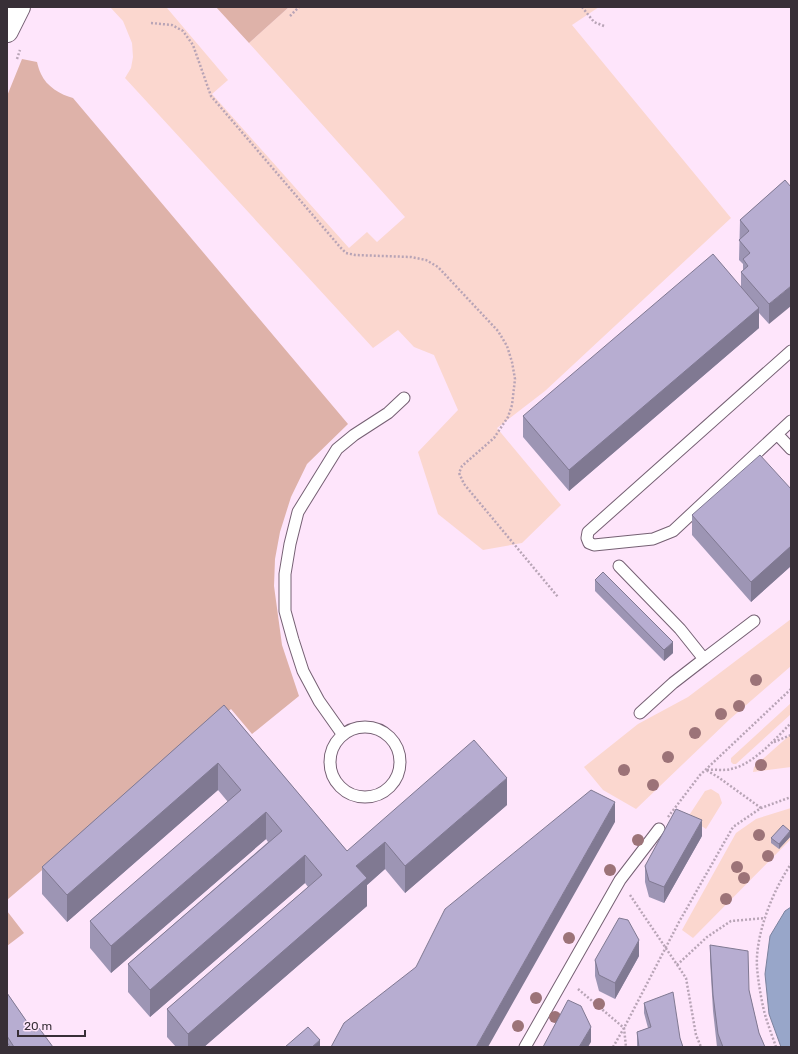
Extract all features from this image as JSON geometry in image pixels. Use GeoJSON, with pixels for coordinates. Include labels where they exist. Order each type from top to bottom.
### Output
{"type":"FeatureCollection","features":[{"type":"Feature","properties":{"kind":"main road"},"geometry":{"type":"LineString","coordinates":[[7,31],[19,7]]}},
{"type":"Feature","properties":{"kind":"lane"},"geometry":{"type":"LineString","coordinates":[[791,351],[588,532],[587,538],[589,543],[594,545],[653,539],[673,531],[791,421]]}},
{"type":"Feature","properties":{"kind":"lane"},"geometry":{"type":"LineString","coordinates":[[343,735],[319,701],[303,670],[293,640],[285,611],[285,574],[290,544],[298,512],[337,449],[354,435],[388,412],[404,398]]}},
{"type":"Feature","properties":{"kind":"lane"},"geometry":{"type":"LineString","coordinates":[[777,434],[791,449]]}},
{"type":"Feature","properties":{"kind":"lane"},"geometry":{"type":"LineString","coordinates":[[619,566],[680,629],[704,659]]}},
{"type":"Feature","properties":{"kind":"lane"},"geometry":{"type":"LineString","coordinates":[[640,713],[673,683],[754,621]]}},
{"type":"Feature","properties":{"kind":"lane"},"geometry":{"type":"LineString","coordinates":[[363,727],[375,728],[384,733],[394,742],[398,751],[400,762],[398,774],[392,784],[384,792],[373,796],[361,797],[350,794],[341,788],[334,777],[330,766],[331,755],[335,744],[343,735],[352,730],[363,727]]}},
{"type":"Feature","properties":{"kind":"lane"},"geometry":{"type":"LineString","coordinates":[[525,1047],[620,880],[659,829]]}},
{"type":"Feature","properties":{"kind":"path"},"geometry":{"type":"LineString","coordinates":[[290,16],[299,7]]}},
{"type":"Feature","properties":{"kind":"path"},"geometry":{"type":"LineString","coordinates":[[582,7],[594,22],[604,26]]}},
{"type":"Feature","properties":{"kind":"path"},"geometry":{"type":"LineString","coordinates":[[151,22],[172,25],[184,31],[193,45],[211,96],[346,253],[355,255],[411,257],[426,260],[438,268],[498,331],[507,346],[512,362],[515,379],[512,405],[508,417],[494,438],[462,466],[459,474],[464,484],[558,596]]}},
{"type":"Feature","properties":{"kind":"path"},"geometry":{"type":"LineString","coordinates":[[659,829],[700,775],[791,689]]}},
{"type":"Feature","properties":{"kind":"path"},"geometry":{"type":"LineString","coordinates":[[706,770],[730,769],[746,764],[771,743],[791,723]]}},
{"type":"Feature","properties":{"kind":"path"},"geometry":{"type":"LineString","coordinates":[[771,743],[791,735]]}},
{"type":"Feature","properties":{"kind":"path"},"geometry":{"type":"LineString","coordinates":[[706,770],[718,776],[761,808]]}},
{"type":"Feature","properties":{"kind":"path"},"geometry":{"type":"LineString","coordinates":[[613,1047],[666,947],[733,828],[761,808],[791,797]]}},
{"type":"Feature","properties":{"kind":"path"},"geometry":{"type":"LineString","coordinates":[[776,1047],[766,1018],[757,966],[760,935],[775,891],[791,864]]}},
{"type":"Feature","properties":{"kind":"path"},"geometry":{"type":"LineString","coordinates":[[620,880],[686,978],[696,1035],[701,1047]]}},
{"type":"Feature","properties":{"kind":"path"},"geometry":{"type":"LineString","coordinates":[[678,965],[707,937],[731,921],[766,918]]}},
{"type":"Feature","properties":{"kind":"path"},"geometry":{"type":"LineString","coordinates":[[565,977],[624,1028],[626,1047]]}},
{"type":"Feature","properties":{"kind":"shaded area"},"geometry":{"type":"Polygon","coordinates":[[[110,7],[167,8],[228,80],[212,94],[349,248],[367,232],[377,242],[405,217],[249,43],[289,7],[599,7],[572,25],[731,218],[545,391],[497,428],[561,505],[522,543],[483,550],[438,514],[418,452],[458,410],[434,355],[414,347],[398,330],[373,348],[125,78],[131,68],[133,57],[132,43],[123,21],[110,7]]]}},
{"type":"Feature","properties":{"kind":"shaded area"},"geometry":{"type":"Polygon","coordinates":[[[216,7],[289,7],[249,43],[216,7]]]}},
{"type":"Feature","properties":{"kind":"shaded area"},"geometry":{"type":"Polygon","coordinates":[[[22,59],[37,62],[43,78],[50,86],[64,95],[73,98],[348,424],[307,464],[291,497],[280,532],[275,559],[274,586],[282,645],[299,696],[252,734],[231,709],[7,900],[7,96],[22,59]]]}},
{"type":"Feature","properties":{"kind":"shaded area"},"geometry":{"type":"Polygon","coordinates":[[[791,619],[791,666],[730,719],[636,809],[603,790],[584,767],[638,724],[688,697],[791,619]]]}},
{"type":"Feature","properties":{"kind":"shaded area"},"geometry":{"type":"Polygon","coordinates":[[[791,703],[791,714],[736,764],[733,764],[731,762],[731,758],[791,703]]]}},
{"type":"Feature","properties":{"kind":"shaded area"},"geometry":{"type":"Polygon","coordinates":[[[791,734],[791,767],[753,772],[754,767],[791,734]]]}},
{"type":"Feature","properties":{"kind":"shaded area"},"geometry":{"type":"Polygon","coordinates":[[[711,789],[719,794],[722,803],[706,829],[688,817],[705,791],[711,789]]]}},
{"type":"Feature","properties":{"kind":"shaded area"},"geometry":{"type":"Polygon","coordinates":[[[791,808],[791,839],[693,938],[682,930],[736,833],[756,819],[791,808]]]}},
{"type":"Feature","properties":{"kind":"shaded area"},"geometry":{"type":"Polygon","coordinates":[[[7,911],[24,933],[7,946],[7,911]]]}},
{"type":"Feature","properties":{"kind":"water"},"geometry":{"type":"Polygon","coordinates":[[[791,907],[791,1047],[781,1047],[769,1014],[765,974],[770,936],[785,911],[791,907]]]}},
{"type":"Feature","properties":{"kind":"building"},"geometry":{"type":"Polygon","coordinates":[[[785,180],[791,187],[791,286],[769,304],[741,272],[748,266],[743,259],[750,253],[739,240],[749,231],[740,220],[785,180]]]}},
{"type":"Feature","properties":{"kind":"building"},"geometry":{"type":"Polygon","coordinates":[[[713,254],[759,308],[569,470],[523,416],[713,254]]]}},
{"type":"Feature","properties":{"kind":"building"},"geometry":{"type":"Polygon","coordinates":[[[760,455],[791,489],[791,546],[751,582],[692,515],[760,455]]]}},
{"type":"Feature","properties":{"kind":"building"},"geometry":{"type":"Polygon","coordinates":[[[603,572],[673,642],[664,650],[595,580],[603,572]]]}},
{"type":"Feature","properties":{"kind":"building"},"geometry":{"type":"Polygon","coordinates":[[[224,705],[347,851],[474,740],[507,778],[405,866],[385,842],[356,866],[367,878],[188,1034],[167,1009],[322,875],[305,855],[150,990],[128,964],[282,831],[266,812],[111,946],[90,921],[241,790],[218,763],[67,895],[42,867],[224,705]]]}},
{"type":"Feature","properties":{"kind":"building"},"geometry":{"type":"Polygon","coordinates":[[[591,790],[615,802],[476,1047],[331,1047],[344,1023],[416,967],[445,909],[591,790]]]}},
{"type":"Feature","properties":{"kind":"building"},"geometry":{"type":"Polygon","coordinates":[[[676,809],[702,820],[664,887],[649,881],[645,866],[676,809]]]}},
{"type":"Feature","properties":{"kind":"building"},"geometry":{"type":"Polygon","coordinates":[[[783,825],[790,831],[779,844],[771,838],[783,825]]]}},
{"type":"Feature","properties":{"kind":"building"},"geometry":{"type":"Polygon","coordinates":[[[619,918],[628,920],[639,940],[615,983],[599,975],[595,960],[619,918]]]}},
{"type":"Feature","properties":{"kind":"building"},"geometry":{"type":"Polygon","coordinates":[[[710,945],[748,951],[749,990],[759,1033],[765,1047],[723,1047],[718,1034],[713,995],[710,945]]]}},
{"type":"Feature","properties":{"kind":"building"},"geometry":{"type":"Polygon","coordinates":[[[673,992],[680,1038],[683,1047],[639,1047],[637,1032],[651,1027],[644,1003],[673,992]]]}},
{"type":"Feature","properties":{"kind":"building"},"geometry":{"type":"Polygon","coordinates":[[[7,993],[34,1032],[39,1028],[53,1047],[14,1047],[7,1036],[7,993]]]}},
{"type":"Feature","properties":{"kind":"building"},"geometry":{"type":"Polygon","coordinates":[[[568,1000],[581,1006],[591,1027],[579,1047],[543,1047],[568,1000]]]}},
{"type":"Feature","properties":{"kind":"building"},"geometry":{"type":"Polygon","coordinates":[[[308,1027],[320,1040],[312,1047],[285,1047],[308,1027]]]}}]}
